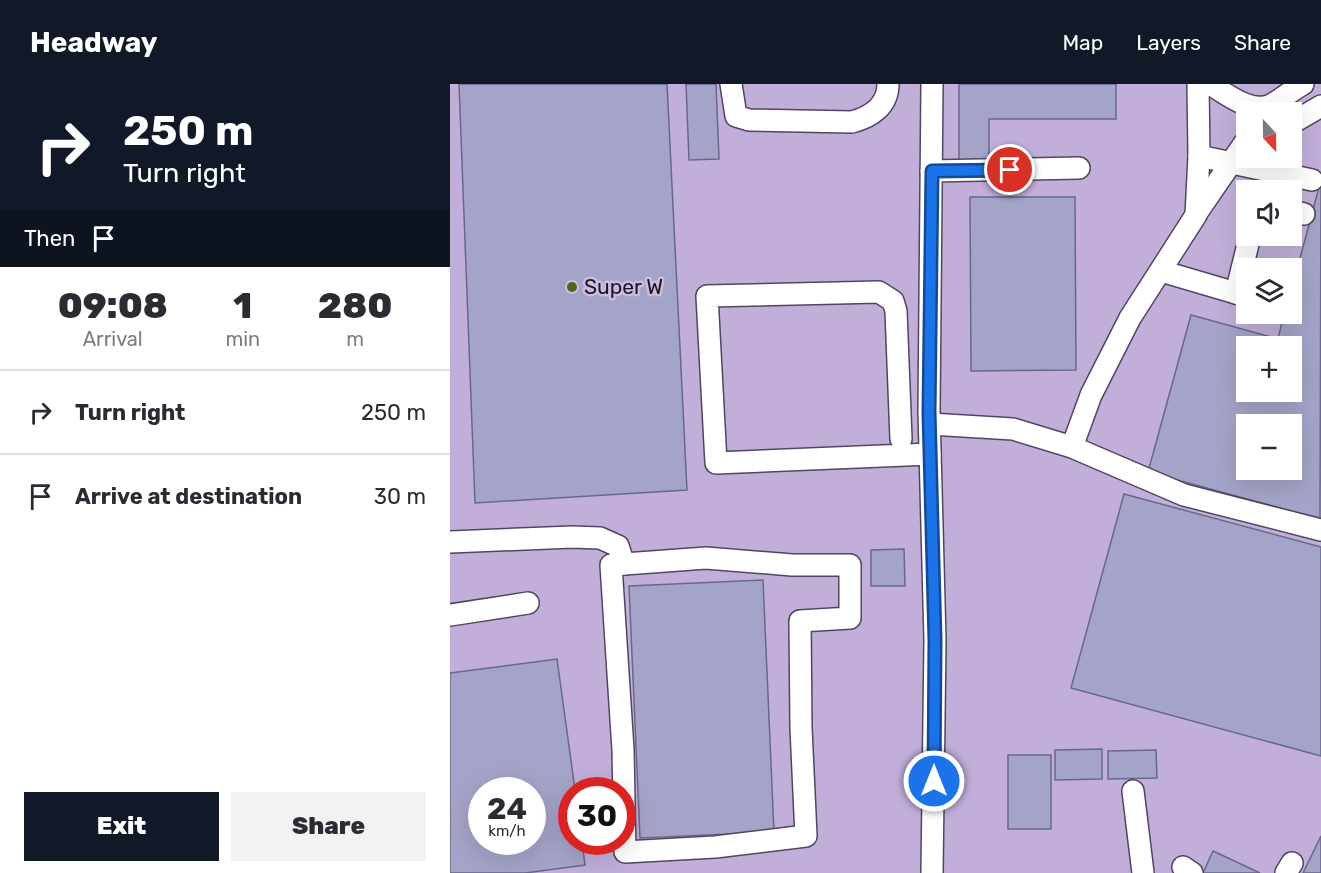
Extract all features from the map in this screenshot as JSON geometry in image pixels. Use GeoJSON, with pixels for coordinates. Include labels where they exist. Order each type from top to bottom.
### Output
{"type":"FeatureCollection","features":[{"type":"Feature","properties":{"kind":"street"},"geometry":{"type":"LineString","coordinates":[[731,84],[736,116],[749,120],[852,122],[868,117],[881,106],[888,90],[888,84]]}},
{"type":"Feature","properties":{"kind":"street"},"geometry":{"type":"LineString","coordinates":[[932,84],[930,454],[935,640],[932,873]]}},
{"type":"Feature","properties":{"kind":"street"},"geometry":{"type":"LineString","coordinates":[[1196,215],[1199,156],[1198,84]]}},
{"type":"Feature","properties":{"kind":"street"},"geometry":{"type":"LineString","coordinates":[[1210,84],[1243,102]]}},
{"type":"Feature","properties":{"kind":"street"},"geometry":{"type":"LineString","coordinates":[[1278,102],[1303,84]]}},
{"type":"Feature","properties":{"kind":"street"},"geometry":{"type":"LineString","coordinates":[[1302,117],[1321,106]]}},
{"type":"Feature","properties":{"kind":"street"},"geometry":{"type":"LineString","coordinates":[[1199,156],[1236,163]]}},
{"type":"Feature","properties":{"kind":"street"},"geometry":{"type":"LineString","coordinates":[[1072,447],[1091,395],[1130,318],[1236,156]]}},
{"type":"Feature","properties":{"kind":"street"},"geometry":{"type":"LineString","coordinates":[[932,171],[1079,168]]}},
{"type":"Feature","properties":{"kind":"street"},"geometry":{"type":"LineString","coordinates":[[1283,168],[1312,180]]}},
{"type":"Feature","properties":{"kind":"street"},"geometry":{"type":"LineString","coordinates":[[1161,271],[1236,293]]}},
{"type":"Feature","properties":{"kind":"street"},"geometry":{"type":"LineString","coordinates":[[901,439],[896,311],[893,301],[879,292],[707,296],[716,463],[930,454]]}},
{"type":"Feature","properties":{"kind":"street"},"geometry":{"type":"LineString","coordinates":[[930,424],[1013,429],[1072,447],[1184,495],[1321,530]]}},
{"type":"Feature","properties":{"kind":"street"},"geometry":{"type":"LineString","coordinates":[[450,543],[572,537],[600,538],[618,546],[624,564]]}},
{"type":"Feature","properties":{"kind":"street"},"geometry":{"type":"LineString","coordinates":[[706,558],[792,565],[850,565],[850,618],[800,621],[801,728],[806,836],[715,847],[625,852],[623,750],[611,565],[624,564],[706,558]]}},
{"type":"Feature","properties":{"kind":"street"},"geometry":{"type":"LineString","coordinates":[[450,615],[528,603]]}},
{"type":"Feature","properties":{"kind":"street"},"geometry":{"type":"LineString","coordinates":[[1133,791],[1143,873]]}},
{"type":"Feature","properties":{"kind":"shaded area"},"geometry":{"type":"Polygon","coordinates":[[[450,84],[1321,84],[1321,873],[450,873],[450,84]]]}},
{"type":"Feature","properties":{"kind":"building","name":"Super W"},"geometry":{"type":"Polygon","coordinates":[[[459,84],[667,84],[687,490],[475,503],[459,84]]]}},
{"type":"Feature","properties":{"kind":"building"},"geometry":{"type":"Polygon","coordinates":[[[686,84],[716,84],[719,159],[689,160],[686,84]]]}},
{"type":"Feature","properties":{"kind":"building"},"geometry":{"type":"Polygon","coordinates":[[[959,84],[1116,84],[1116,119],[989,119],[989,162],[959,162],[959,84]]]}},
{"type":"Feature","properties":{"kind":"building"},"geometry":{"type":"Polygon","coordinates":[[[1321,180],[1320,519],[1148,472],[1191,315],[1267,336],[1236,336],[1236,402],[1302,402],[1302,336],[1279,336],[1282,324],[1302,324],[1302,258],[1300,258],[1321,180]]]}},
{"type":"Feature","properties":{"kind":"building"},"geometry":{"type":"Polygon","coordinates":[[[970,197],[1075,197],[1076,370],[971,371],[970,197]]]}},
{"type":"Feature","properties":{"kind":"building"},"geometry":{"type":"Polygon","coordinates":[[[1124,494],[1321,547],[1321,756],[1071,688],[1124,494]]]}},
{"type":"Feature","properties":{"kind":"building"},"geometry":{"type":"Polygon","coordinates":[[[904,549],[905,586],[871,586],[871,550],[904,549]]]}},
{"type":"Feature","properties":{"kind":"building"},"geometry":{"type":"Polygon","coordinates":[[[763,580],[774,832],[640,838],[629,586],[763,580]]]}},
{"type":"Feature","properties":{"kind":"building"},"geometry":{"type":"Polygon","coordinates":[[[557,659],[573,777],[558,777],[558,855],[584,855],[585,865],[525,873],[450,873],[450,673],[557,659]]]}},
{"type":"Feature","properties":{"kind":"building"},"geometry":{"type":"Polygon","coordinates":[[[1102,749],[1102,779],[1055,780],[1055,750],[1102,749]]]}},
{"type":"Feature","properties":{"kind":"building"},"geometry":{"type":"Polygon","coordinates":[[[1156,750],[1157,778],[1108,779],[1108,751],[1156,750]]]}},
{"type":"Feature","properties":{"kind":"building"},"geometry":{"type":"Polygon","coordinates":[[[1008,755],[1051,755],[1051,829],[1008,829],[1008,755]]]}},
{"type":"Feature","properties":{"kind":"building"},"geometry":{"type":"Polygon","coordinates":[[[1321,836],[1321,873],[1303,873],[1321,836]]]}},
{"type":"Feature","properties":{"kind":"building"},"geometry":{"type":"Polygon","coordinates":[[[1213,851],[1260,873],[1203,873],[1213,851]]]}},
{"type":"Feature","properties":{"kind":"place","name":"Super W"},"geometry":{"type":"Point","coordinates":[572,287]}},
{"type":"Feature","properties":{"kind":"route"},"geometry":{"type":"LineString","coordinates":[[934,781],[935,640],[929,412],[932,171],[1010,170]]}}]}
